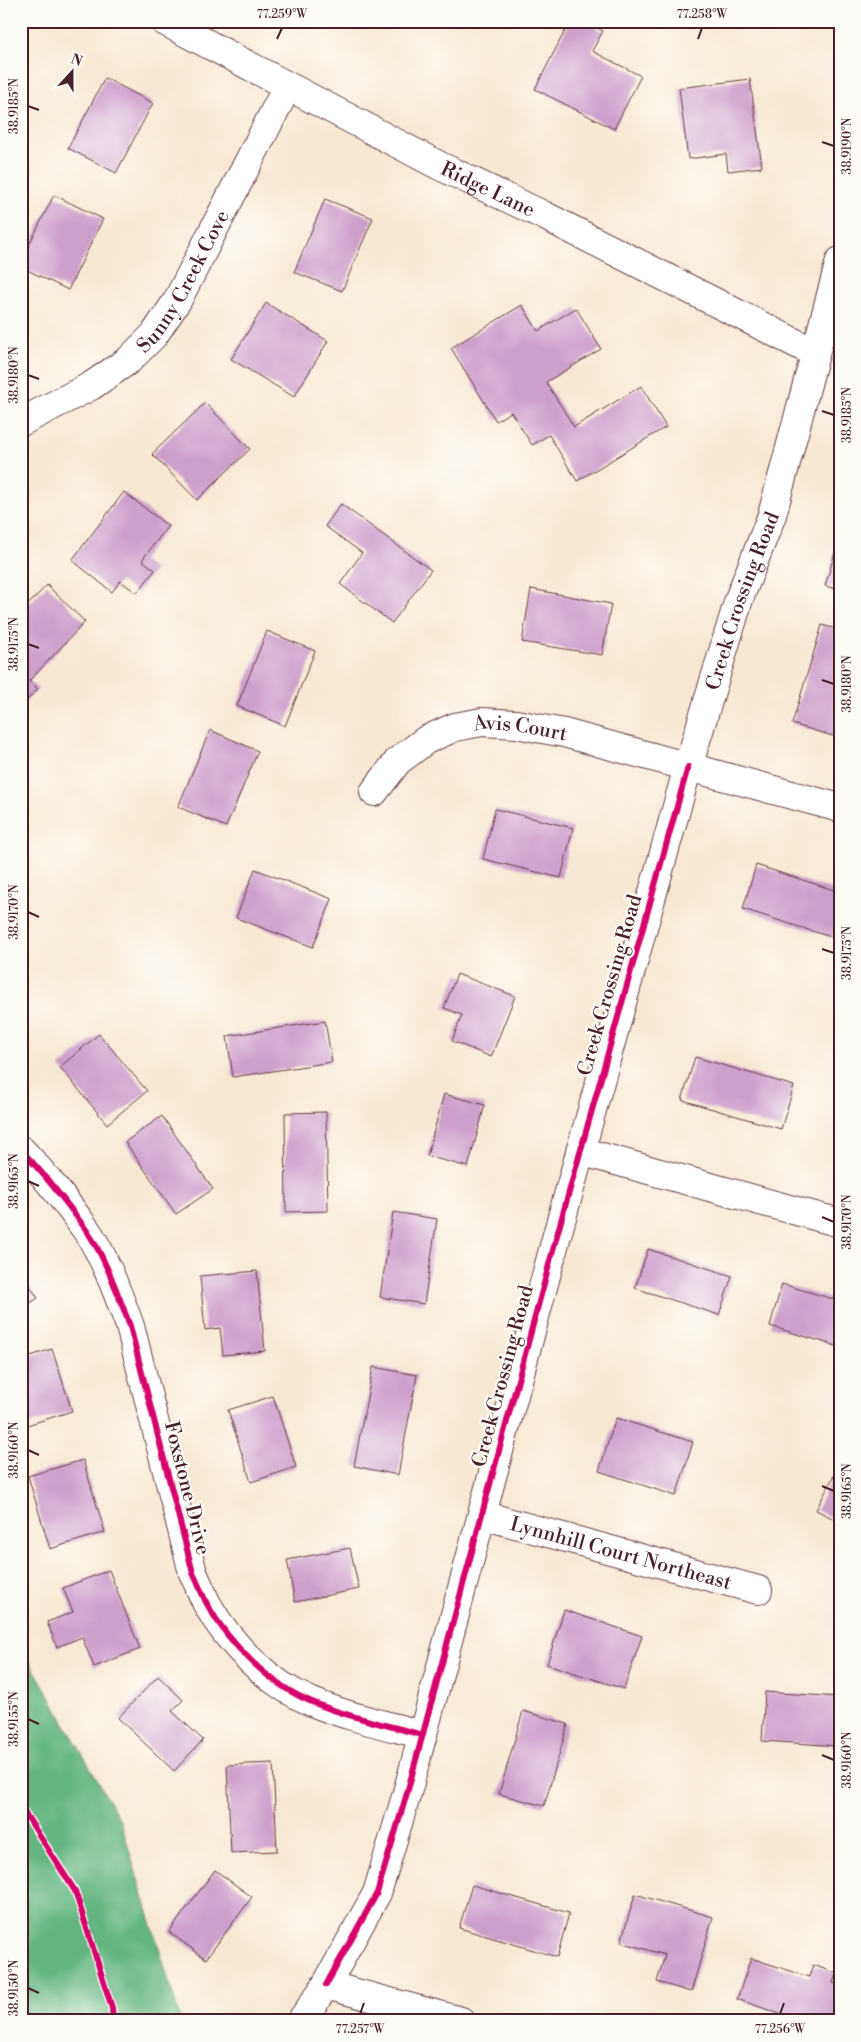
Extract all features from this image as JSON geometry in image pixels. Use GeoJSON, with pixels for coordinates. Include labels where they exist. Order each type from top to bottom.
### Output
{"type":"FeatureCollection","features":[{"type":"Feature","properties":{"kind":"street","name":"Ridge Lane"},"geometry":{"type":"LineString","coordinates":[[164,21],[440,166],[543,214],[815,353]]}},
{"type":"Feature","properties":{"kind":"street","name":"Sunny Creek Cove"},"geometry":{"type":"LineString","coordinates":[[21,422],[91,386],[129,360],[154,335],[177,301],[287,87]]}},
{"type":"Feature","properties":{"kind":"street","name":"Creek Crossing Road"},"geometry":{"type":"LineString","coordinates":[[301,2021],[326,1985],[377,1893],[407,1794],[580,1151],[688,767],[738,599],[772,515],[840,261]]}},
{"type":"Feature","properties":{"kind":"street","name":"Avis Court"},"geometry":{"type":"LineString","coordinates":[[374,792],[398,762],[426,740],[455,727],[482,722],[516,724],[564,733],[840,808]]}},
{"type":"Feature","properties":{"kind":"street","name":"Foxstone Drive"},"geometry":{"type":"LineString","coordinates":[[21,1150],[88,1232],[116,1288],[130,1326],[193,1573],[208,1605],[221,1625],[254,1665],[282,1686],[312,1702],[423,1735]]}},
{"type":"Feature","properties":{"kind":"street"},"geometry":{"type":"LineString","coordinates":[[580,1151],[840,1223]]}},
{"type":"Feature","properties":{"kind":"street","name":"Lynnhill Court Northeast"},"geometry":{"type":"LineString","coordinates":[[482,1515],[758,1590]]}},
{"type":"Feature","properties":{"kind":"street"},"geometry":{"type":"LineString","coordinates":[[326,1985],[461,2021]]}},
{"type":"Feature","properties":{"kind":"green space"},"geometry":{"type":"Polygon","coordinates":[[[21,1646],[120,1820],[181,2021],[21,2021],[21,1646]]]}},
{"type":"Feature","properties":{"kind":"building"},"geometry":{"type":"Polygon","coordinates":[[[570,21],[584,21],[603,31],[592,51],[641,76],[614,129],[535,89],[570,21]]]}},
{"type":"Feature","properties":{"kind":"building"},"geometry":{"type":"Polygon","coordinates":[[[105,78],[153,103],[116,173],[68,148],[105,78]]]}},
{"type":"Feature","properties":{"kind":"building"},"geometry":{"type":"Polygon","coordinates":[[[750,79],[762,167],[728,171],[726,154],[688,159],[679,88],[750,79]]]}},
{"type":"Feature","properties":{"kind":"building"},"geometry":{"type":"Polygon","coordinates":[[[54,195],[103,219],[68,290],[21,267],[21,261],[54,195]]]}},
{"type":"Feature","properties":{"kind":"building"},"geometry":{"type":"Polygon","coordinates":[[[325,199],[373,218],[342,291],[294,272],[325,199]]]}},
{"type":"Feature","properties":{"kind":"building"},"geometry":{"type":"Polygon","coordinates":[[[266,303],[328,341],[294,397],[231,359],[266,303]]]}},
{"type":"Feature","properties":{"kind":"building"},"geometry":{"type":"Polygon","coordinates":[[[522,305],[538,331],[576,308],[601,349],[546,382],[574,427],[641,386],[666,427],[577,481],[549,435],[532,445],[511,412],[496,421],[451,348],[522,305]]]}},
{"type":"Feature","properties":{"kind":"building"},"geometry":{"type":"Polygon","coordinates":[[[205,403],[250,449],[197,500],[152,454],[205,403]]]}},
{"type":"Feature","properties":{"kind":"building"},"geometry":{"type":"Polygon","coordinates":[[[124,492],[168,526],[142,560],[155,570],[137,593],[120,581],[112,592],[72,560],[124,492]]]}},
{"type":"Feature","properties":{"kind":"building"},"geometry":{"type":"Polygon","coordinates":[[[341,504],[431,570],[392,623],[340,584],[362,553],[325,526],[341,504]]]}},
{"type":"Feature","properties":{"kind":"building"},"geometry":{"type":"Polygon","coordinates":[[[840,539],[840,590],[825,586],[840,539]]]}},
{"type":"Feature","properties":{"kind":"building"},"geometry":{"type":"Polygon","coordinates":[[[47,585],[85,622],[29,681],[38,689],[26,701],[21,696],[21,612],[47,585]]]}},
{"type":"Feature","properties":{"kind":"building"},"geometry":{"type":"Polygon","coordinates":[[[531,589],[611,604],[602,655],[522,642],[531,589]]]}},
{"type":"Feature","properties":{"kind":"building"},"geometry":{"type":"Polygon","coordinates":[[[822,625],[840,630],[840,726],[836,737],[792,724],[822,625]]]}},
{"type":"Feature","properties":{"kind":"building"},"geometry":{"type":"Polygon","coordinates":[[[267,631],[315,651],[285,726],[237,706],[267,631]]]}},
{"type":"Feature","properties":{"kind":"building"},"geometry":{"type":"Polygon","coordinates":[[[210,730],[258,751],[226,827],[178,807],[210,730]]]}},
{"type":"Feature","properties":{"kind":"building"},"geometry":{"type":"Polygon","coordinates":[[[495,809],[573,828],[561,878],[483,859],[495,809]]]}},
{"type":"Feature","properties":{"kind":"building"},"geometry":{"type":"Polygon","coordinates":[[[756,865],[840,892],[840,920],[834,938],[743,909],[756,865]]]}},
{"type":"Feature","properties":{"kind":"building"},"geometry":{"type":"Polygon","coordinates":[[[255,869],[332,899],[313,947],[236,918],[255,869]]]}},
{"type":"Feature","properties":{"kind":"building"},"geometry":{"type":"Polygon","coordinates":[[[457,974],[515,996],[491,1057],[452,1041],[462,1015],[444,1008],[457,974]]]}},
{"type":"Feature","properties":{"kind":"building"},"geometry":{"type":"Polygon","coordinates":[[[325,1021],[332,1062],[233,1077],[227,1036],[325,1021]]]}},
{"type":"Feature","properties":{"kind":"building"},"geometry":{"type":"Polygon","coordinates":[[[99,1034],[147,1091],[107,1124],[60,1067],[99,1034]]]}},
{"type":"Feature","properties":{"kind":"building"},"geometry":{"type":"Polygon","coordinates":[[[695,1057],[794,1086],[781,1129],[682,1100],[695,1057]]]}},
{"type":"Feature","properties":{"kind":"building"},"geometry":{"type":"Polygon","coordinates":[[[444,1094],[485,1105],[468,1167],[427,1156],[444,1094]]]}},
{"type":"Feature","properties":{"kind":"building"},"geometry":{"type":"Polygon","coordinates":[[[326,1112],[328,1211],[286,1212],[285,1113],[326,1112]]]}},
{"type":"Feature","properties":{"kind":"building"},"geometry":{"type":"Polygon","coordinates":[[[162,1116],[213,1189],[176,1214],[125,1142],[162,1116]]]}},
{"type":"Feature","properties":{"kind":"building"},"geometry":{"type":"Polygon","coordinates":[[[393,1212],[437,1219],[424,1304],[380,1297],[393,1212]]]}},
{"type":"Feature","properties":{"kind":"building"},"geometry":{"type":"Polygon","coordinates":[[[648,1249],[732,1276],[719,1315],[635,1288],[648,1249]]]}},
{"type":"Feature","properties":{"kind":"building"},"geometry":{"type":"Polygon","coordinates":[[[257,1271],[265,1351],[223,1355],[220,1328],[205,1330],[200,1276],[257,1271]]]}},
{"type":"Feature","properties":{"kind":"building"},"geometry":{"type":"Polygon","coordinates":[[[21,1273],[38,1298],[21,1309],[21,1273]]]}},
{"type":"Feature","properties":{"kind":"building"},"geometry":{"type":"Polygon","coordinates":[[[782,1284],[840,1301],[840,1347],[770,1326],[782,1284]]]}},
{"type":"Feature","properties":{"kind":"building"},"geometry":{"type":"Polygon","coordinates":[[[52,1349],[72,1411],[21,1427],[21,1359],[52,1349]]]}},
{"type":"Feature","properties":{"kind":"building"},"geometry":{"type":"Polygon","coordinates":[[[373,1367],[417,1375],[398,1475],[354,1466],[373,1367]]]}},
{"type":"Feature","properties":{"kind":"building"},"geometry":{"type":"Polygon","coordinates":[[[273,1396],[296,1467],[251,1482],[228,1410],[273,1396]]]}},
{"type":"Feature","properties":{"kind":"building"},"geometry":{"type":"Polygon","coordinates":[[[616,1418],[693,1442],[676,1496],[599,1471],[616,1418]]]}},
{"type":"Feature","properties":{"kind":"building"},"geometry":{"type":"Polygon","coordinates":[[[83,1460],[105,1532],[50,1549],[28,1476],[83,1460]]]}},
{"type":"Feature","properties":{"kind":"building"},"geometry":{"type":"Polygon","coordinates":[[[840,1464],[840,1522],[816,1510],[840,1464]]]}},
{"type":"Feature","properties":{"kind":"building"},"geometry":{"type":"Polygon","coordinates":[[[350,1548],[359,1589],[295,1602],[287,1560],[350,1548]]]}},
{"type":"Feature","properties":{"kind":"building"},"geometry":{"type":"Polygon","coordinates":[[[109,1570],[140,1649],[94,1667],[82,1637],[57,1647],[47,1622],[73,1612],[63,1588],[109,1570]]]}},
{"type":"Feature","properties":{"kind":"building"},"geometry":{"type":"Polygon","coordinates":[[[564,1610],[642,1636],[624,1689],[547,1664],[564,1610]]]}},
{"type":"Feature","properties":{"kind":"building"},"geometry":{"type":"Polygon","coordinates":[[[158,1676],[183,1700],[172,1711],[203,1740],[174,1771],[118,1718],[158,1676]]]}},
{"type":"Feature","properties":{"kind":"building"},"geometry":{"type":"Polygon","coordinates":[[[765,1692],[840,1697],[840,1746],[762,1741],[765,1692]]]}},
{"type":"Feature","properties":{"kind":"building"},"geometry":{"type":"Polygon","coordinates":[[[523,1711],[568,1724],[544,1806],[499,1794],[523,1711]]]}},
{"type":"Feature","properties":{"kind":"building"},"geometry":{"type":"Polygon","coordinates":[[[273,1763],[277,1851],[231,1853],[227,1765],[273,1763]]]}},
{"type":"Feature","properties":{"kind":"building"},"geometry":{"type":"Polygon","coordinates":[[[215,1870],[252,1897],[206,1959],[169,1932],[215,1870]]]}},
{"type":"Feature","properties":{"kind":"building"},"geometry":{"type":"Polygon","coordinates":[[[472,1885],[569,1913],[557,1957],[459,1928],[472,1885]]]}},
{"type":"Feature","properties":{"kind":"building"},"geometry":{"type":"Polygon","coordinates":[[[635,1894],[713,1917],[691,1992],[657,1982],[665,1955],[621,1942],[635,1894]]]}},
{"type":"Feature","properties":{"kind":"building"},"geometry":{"type":"Polygon","coordinates":[[[751,1958],[809,1977],[813,1965],[836,1973],[833,1983],[840,1985],[840,2013],[837,2021],[800,2021],[737,1999],[751,1958]]]}},
{"type":"Feature","properties":{"kind":"cycle path"},"geometry":{"type":"LineString","coordinates":[[326,1985],[377,1893],[407,1793],[557,1235],[688,767]]}},
{"type":"Feature","properties":{"kind":"cycle path"},"geometry":{"type":"LineString","coordinates":[[21,1150],[56,1189],[87,1231],[94,1241],[111,1277],[130,1326],[193,1573],[216,1619],[252,1662],[296,1695],[339,1712],[423,1735]]}},
{"type":"Feature","properties":{"kind":"cycle path"},"geometry":{"type":"LineString","coordinates":[[21,1807],[75,1891],[112,2008],[113,2021]]}}]}
